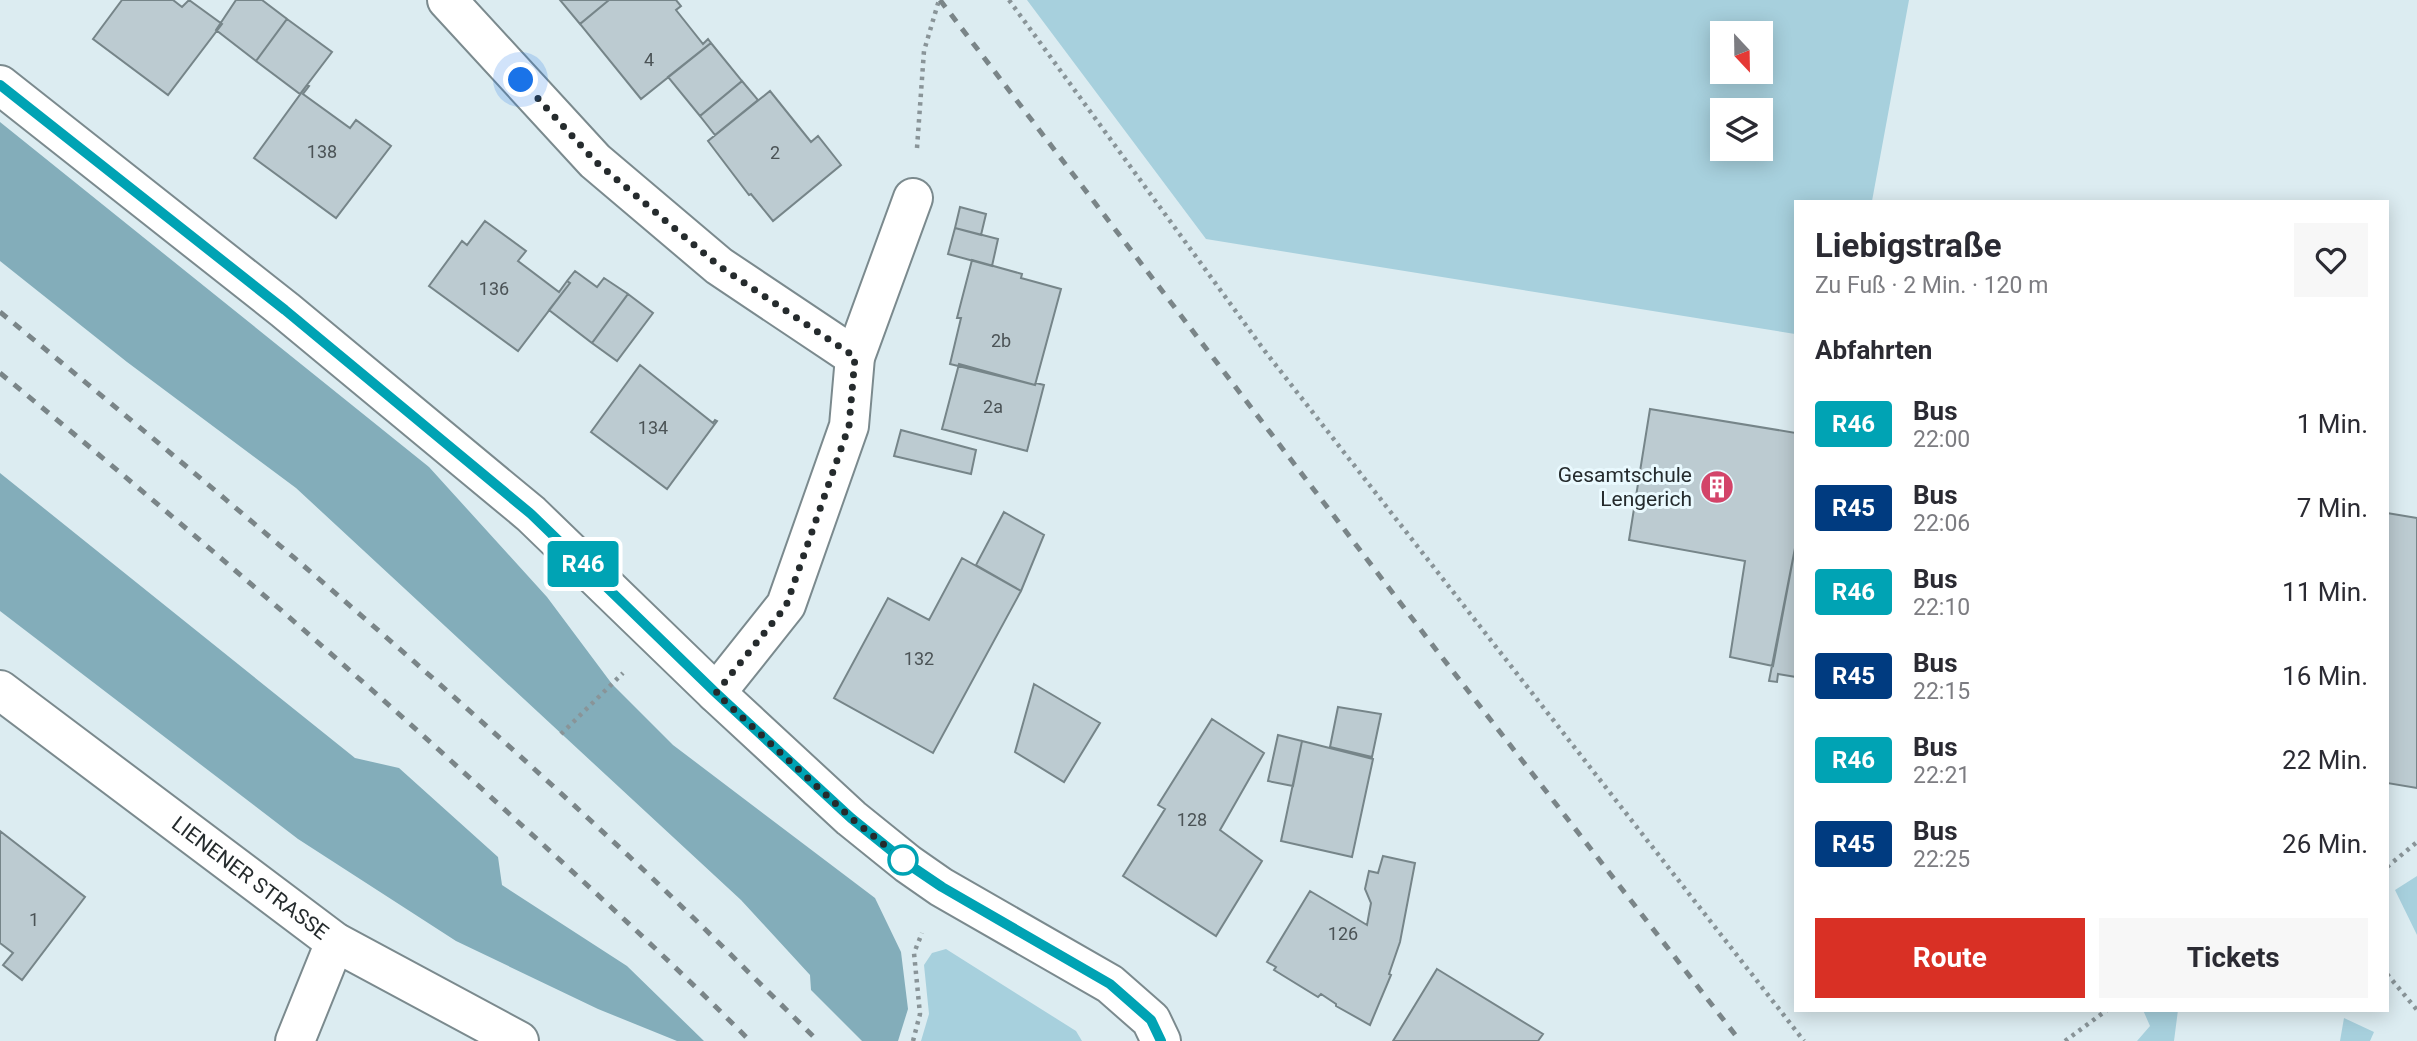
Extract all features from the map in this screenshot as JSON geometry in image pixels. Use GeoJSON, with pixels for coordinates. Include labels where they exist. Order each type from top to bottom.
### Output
{"type":"FeatureCollection","features":[{"type":"Feature","properties":{"kind":"street"},"geometry":{"type":"LineString","coordinates":[[447,0],[595,161],[719,266],[855,357]]}},
{"type":"Feature","properties":{"kind":"street"},"geometry":{"type":"LineString","coordinates":[[0,85],[285,310],[531,514],[716,693],[851,818],[908,864],[942,887],[1110,984],[1151,1020],[1161,1041]]}},
{"type":"Feature","properties":{"kind":"street"},"geometry":{"type":"LineString","coordinates":[[716,693],[786,606],[849,426],[855,357],[913,198]]}},
{"type":"Feature","properties":{"kind":"street","name":"LIENENER STRASSE"},"geometry":{"type":"LineString","coordinates":[[0,690],[335,942],[519,1041]]}},
{"type":"Feature","properties":{"kind":"street"},"geometry":{"type":"LineString","coordinates":[[295,1041],[335,942]]}},
{"type":"Feature","properties":{"kind":"path"},"geometry":{"type":"LineString","coordinates":[[913,198],[924,51],[939,0]]}},
{"type":"Feature","properties":{"kind":"path"},"geometry":{"type":"LineString","coordinates":[[1009,0],[1264,350],[1804,1041]]}},
{"type":"Feature","properties":{"kind":"path"},"geometry":{"type":"LineString","coordinates":[[561,734],[612,684]]}},
{"type":"Feature","properties":{"kind":"path"},"geometry":{"type":"LineString","coordinates":[[2389,865],[2417,842]]}},
{"type":"Feature","properties":{"kind":"path"},"geometry":{"type":"LineString","coordinates":[[912,1041],[920,1014],[914,953],[942,887]]}},
{"type":"Feature","properties":{"kind":"path"},"geometry":{"type":"LineString","coordinates":[[2389,976],[2417,1010]]}},
{"type":"Feature","properties":{"kind":"path"},"geometry":{"type":"LineString","coordinates":[[2065,1041],[2104,1012]]}},
{"type":"Feature","properties":{"kind":"shaded area"},"geometry":{"type":"Polygon","coordinates":[[[1027,0],[1909,0],[1872,200],[1794,200],[1794,334],[1206,239],[1027,0]]]}},
{"type":"Feature","properties":{"kind":"shaded area"},"geometry":{"type":"Polygon","coordinates":[[[0,122],[429,467],[547,597],[612,684],[673,745],[875,898],[901,952],[908,1009],[898,1041],[862,1041],[811,990],[810,975],[741,900],[296,488],[127,362],[0,261],[0,122]]]}},
{"type":"Feature","properties":{"kind":"shaded area"},"geometry":{"type":"Polygon","coordinates":[[[0,473],[355,758],[399,768],[498,857],[502,885],[627,966],[704,1041],[677,1041],[598,1009],[456,941],[298,839],[0,611],[0,473]]]}},
{"type":"Feature","properties":{"kind":"shaded area"},"geometry":{"type":"Polygon","coordinates":[[[2417,876],[2417,935],[2395,890],[2417,876]]]}},
{"type":"Feature","properties":{"kind":"shaded area"},"geometry":{"type":"Polygon","coordinates":[[[946,949],[1076,1031],[1082,1041],[921,1041],[929,1014],[924,965],[932,953],[946,949]]]}},
{"type":"Feature","properties":{"kind":"shaded area"},"geometry":{"type":"Polygon","coordinates":[[[2144,1012],[2178,1012],[2174,1041],[2137,1041],[2150,1026],[2144,1012]]]}},
{"type":"Feature","properties":{"kind":"shaded area"},"geometry":{"type":"Polygon","coordinates":[[[2344,1018],[2374,1032],[2370,1041],[2340,1041],[2344,1018]]]}},
{"type":"Feature","properties":{"kind":"building"},"geometry":{"type":"Polygon","coordinates":[[[122,0],[173,0],[182,7],[189,0],[222,24],[168,95],[93,39],[122,0]]]}},
{"type":"Feature","properties":{"kind":"building"},"geometry":{"type":"Polygon","coordinates":[[[236,0],[262,0],[287,19],[256,61],[216,30],[236,0]]]}},
{"type":"Feature","properties":{"kind":"building"},"geometry":{"type":"Polygon","coordinates":[[[560,0],[609,0],[580,24],[560,0]]]}},
{"type":"Feature","properties":{"kind":"building"},"geometry":{"type":"Polygon","coordinates":[[[609,0],[676,0],[681,6],[676,10],[703,44],[708,39],[711,43],[641,99],[580,24],[609,0]]]}},
{"type":"Feature","properties":{"kind":"building"},"geometry":{"type":"Polygon","coordinates":[[[287,19],[332,52],[300,94],[256,61],[287,19]]]}},
{"type":"Feature","properties":{"kind":"building"},"geometry":{"type":"Polygon","coordinates":[[[711,43],[742,81],[700,116],[668,77],[711,43]]]}},
{"type":"Feature","properties":{"kind":"building"},"geometry":{"type":"Polygon","coordinates":[[[742,81],[758,100],[715,135],[700,116],[742,81]]]}},
{"type":"Feature","properties":{"kind":"building"},"geometry":{"type":"Polygon","coordinates":[[[307,85],[309,86],[303,94],[350,128],[356,120],[391,146],[336,218],[254,158],[307,85]]]}},
{"type":"Feature","properties":{"kind":"building"},"geometry":{"type":"Polygon","coordinates":[[[770,91],[811,142],[818,136],[841,165],[773,221],[751,194],[749,195],[708,141],[770,91]]]}},
{"type":"Feature","properties":{"kind":"building"},"geometry":{"type":"Polygon","coordinates":[[[960,207],[986,214],[981,235],[955,228],[960,207]]]}},
{"type":"Feature","properties":{"kind":"building"},"geometry":{"type":"Polygon","coordinates":[[[485,221],[526,251],[518,261],[559,292],[567,281],[570,283],[518,351],[429,286],[462,241],[467,245],[485,221]]]}},
{"type":"Feature","properties":{"kind":"building"},"geometry":{"type":"Polygon","coordinates":[[[955,228],[998,239],[992,266],[948,254],[955,228]]]}},
{"type":"Feature","properties":{"kind":"building"},"geometry":{"type":"Polygon","coordinates":[[[972,260],[1022,274],[1021,278],[1061,289],[1035,385],[950,364],[961,318],[957,318],[972,260]]]}},
{"type":"Feature","properties":{"kind":"building"},"geometry":{"type":"Polygon","coordinates":[[[575,271],[597,287],[604,278],[628,294],[592,343],[549,310],[570,283],[567,281],[575,271]]]}},
{"type":"Feature","properties":{"kind":"building"},"geometry":{"type":"Polygon","coordinates":[[[628,294],[653,313],[617,361],[592,343],[628,294]]]}},
{"type":"Feature","properties":{"kind":"building"},"geometry":{"type":"Polygon","coordinates":[[[959,364],[1035,385],[1044,385],[1027,451],[942,429],[959,364]]]}},
{"type":"Feature","properties":{"kind":"building"},"geometry":{"type":"Polygon","coordinates":[[[640,365],[713,423],[717,421],[667,489],[591,432],[640,365]]]}},
{"type":"Feature","properties":{"kind":"building","name":"Gesamtschule Lengerich"},"geometry":{"type":"Polygon","coordinates":[[[1650,409],[1794,433],[1794,554],[1773,666],[1730,657],[1745,561],[1629,540],[1650,409]]]}},
{"type":"Feature","properties":{"kind":"building"},"geometry":{"type":"Polygon","coordinates":[[[901,430],[976,450],[971,474],[894,456],[901,430]]]}},
{"type":"Feature","properties":{"kind":"building"},"geometry":{"type":"Polygon","coordinates":[[[1004,512],[1044,535],[1021,591],[976,565],[1004,512]]]}},
{"type":"Feature","properties":{"kind":"building"},"geometry":{"type":"Polygon","coordinates":[[[2389,513],[2417,518],[2417,788],[2389,783],[2389,513]]]}},
{"type":"Feature","properties":{"kind":"building"},"geometry":{"type":"Polygon","coordinates":[[[1794,553],[1794,677],[1778,674],[1777,682],[1769,681],[1794,553]]]}},
{"type":"Feature","properties":{"kind":"building"},"geometry":{"type":"Polygon","coordinates":[[[962,558],[1021,591],[933,753],[834,698],[888,598],[929,620],[962,558]]]}},
{"type":"Feature","properties":{"kind":"building"},"geometry":{"type":"Polygon","coordinates":[[[1034,684],[1100,723],[1064,782],[1015,752],[1034,684]]]}},
{"type":"Feature","properties":{"kind":"building"},"geometry":{"type":"Polygon","coordinates":[[[1338,707],[1381,714],[1372,757],[1330,747],[1338,707]]]}},
{"type":"Feature","properties":{"kind":"building"},"geometry":{"type":"Polygon","coordinates":[[[1212,719],[1264,753],[1220,830],[1262,861],[1216,936],[1123,876],[1165,809],[1158,805],[1212,719]]]}},
{"type":"Feature","properties":{"kind":"building"},"geometry":{"type":"Polygon","coordinates":[[[1278,735],[1302,741],[1293,786],[1268,781],[1278,735]]]}},
{"type":"Feature","properties":{"kind":"building"},"geometry":{"type":"Polygon","coordinates":[[[1302,741],[1373,759],[1352,857],[1281,841],[1302,741]]]}},
{"type":"Feature","properties":{"kind":"building"},"geometry":{"type":"Polygon","coordinates":[[[0,831],[85,897],[22,980],[3,965],[13,953],[0,943],[0,831]]]}},
{"type":"Feature","properties":{"kind":"building"},"geometry":{"type":"Polygon","coordinates":[[[1383,856],[1415,863],[1400,942],[1389,974],[1391,975],[1370,1025],[1336,1006],[1321,994],[1318,997],[1274,970],[1276,967],[1267,962],[1310,891],[1367,925],[1371,903],[1365,889],[1369,871],[1378,873],[1383,856]]]}},
{"type":"Feature","properties":{"kind":"building"},"geometry":{"type":"Polygon","coordinates":[[[1437,969],[1543,1034],[1538,1041],[1393,1041],[1437,969]]]}},
{"type":"Feature","properties":{"kind":"railway"},"geometry":{"type":"LineString","coordinates":[[940,0],[1434,647],[1740,1041]]}},
{"type":"Feature","properties":{"kind":"railway"},"geometry":{"type":"LineString","coordinates":[[0,312],[400,649],[657,882],[818,1041]]}},
{"type":"Feature","properties":{"kind":"railway"},"geometry":{"type":"LineString","coordinates":[[0,373],[196,537],[453,762],[750,1041]]}},
{"type":"Feature","properties":{"kind":"bus line","name":"R46"},"geometry":{"type":"LineString","coordinates":[[0,85],[285,310],[531,514],[716,693],[851,818],[908,864],[942,887],[1110,984],[1151,1020],[1161,1041]]}},
{"type":"Feature","properties":{"kind":"place","name":"Gesamtschule Lengerich"},"geometry":{"type":"Point","coordinates":[1717,487]}},
{"type":"Feature","properties":{"kind":"route"},"geometry":{"type":"LineString","coordinates":[[521,80],[595,161],[719,266],[855,357],[849,426],[786,606],[716,693],[851,818],[908,864],[903,860]]}}]}
